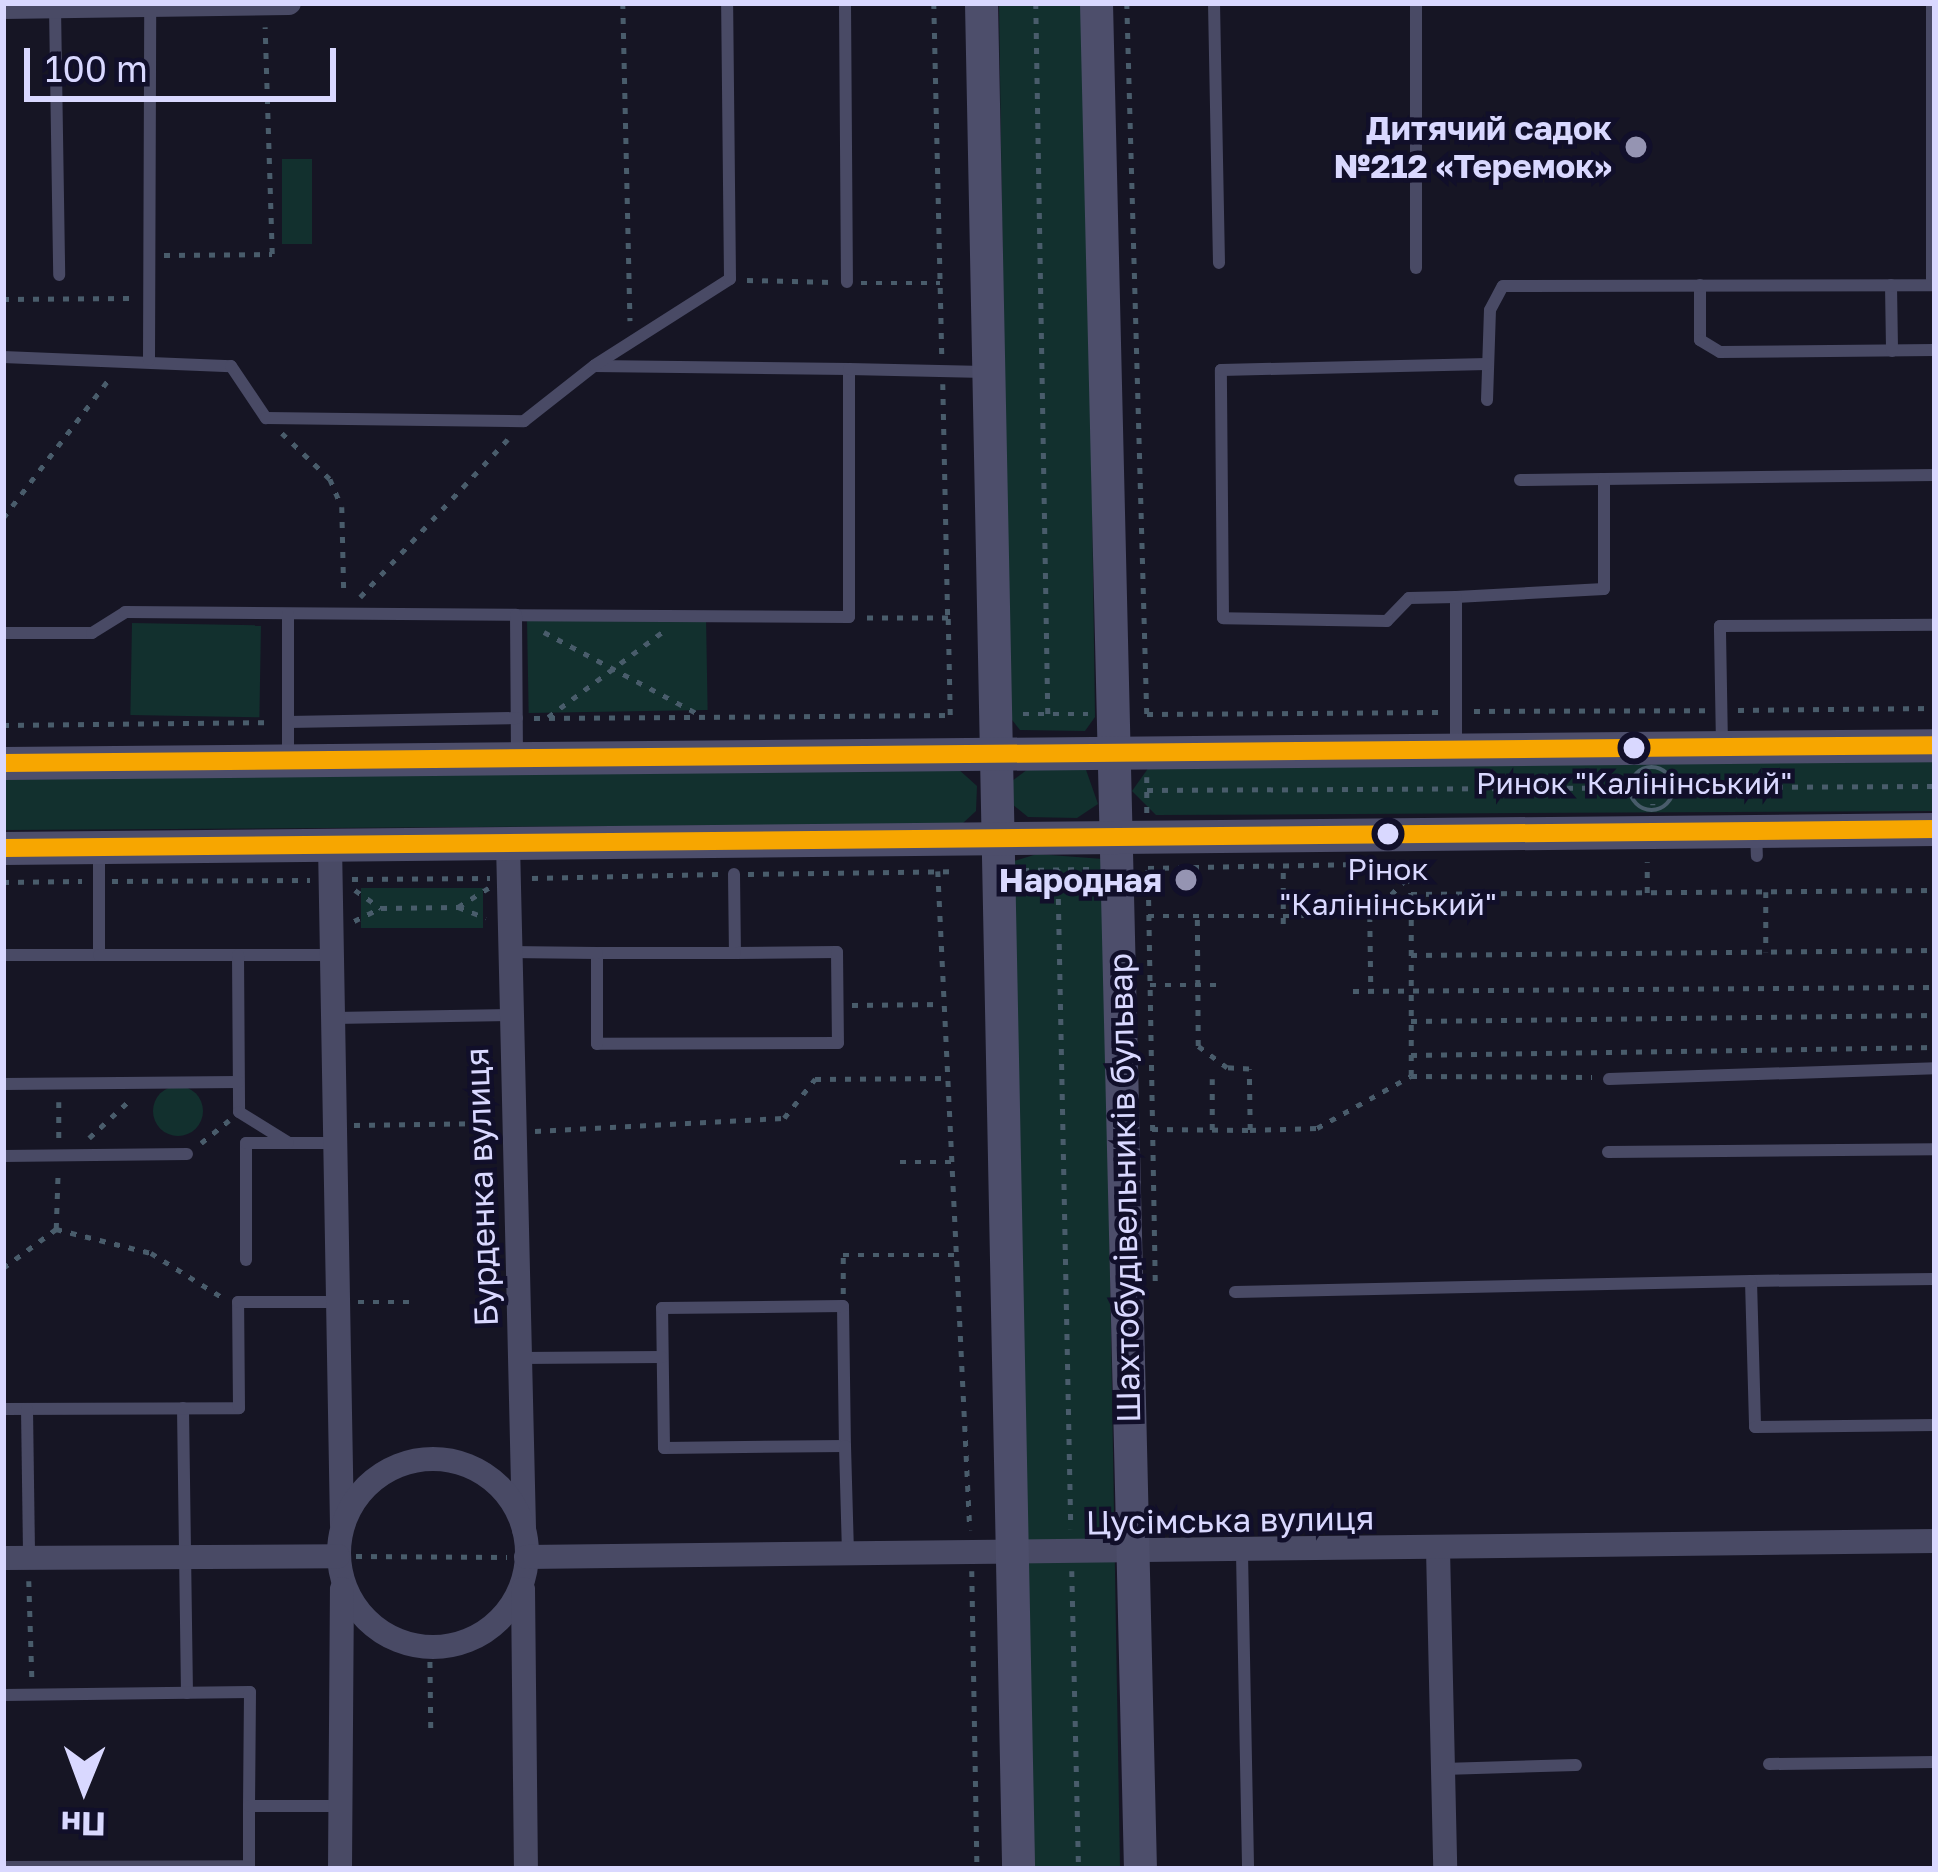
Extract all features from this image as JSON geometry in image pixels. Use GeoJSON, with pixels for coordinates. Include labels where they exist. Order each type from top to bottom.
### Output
{"type":"FeatureCollection","features":[{"type":"Feature","properties":{"kind":"main road"},"geometry":{"type":"LineString","coordinates":[[981,3],[1018,1869]]}},
{"type":"Feature","properties":{"kind":"main road","name":"Шахтобудівельників бульвар"},"geometry":{"type":"LineString","coordinates":[[1096,3],[1140,1869]]}},
{"type":"Feature","properties":{"kind":"main road"},"geometry":{"type":"LineString","coordinates":[[3,763],[1935,745]]}},
{"type":"Feature","properties":{"kind":"main road"},"geometry":{"type":"LineString","coordinates":[[3,848],[1116,837],[1756,843],[1935,829]]}},
{"type":"Feature","properties":{"kind":"street"},"geometry":{"type":"LineString","coordinates":[[3,7],[289,3]]}},
{"type":"Feature","properties":{"kind":"street","name":"Бурденка вулиця"},"geometry":{"type":"LineString","coordinates":[[508,844],[524,1569]]}},
{"type":"Feature","properties":{"kind":"street"},"geometry":{"type":"LineString","coordinates":[[330,845],[343,1525],[340,1869]]}},
{"type":"Feature","properties":{"kind":"street"},"geometry":{"type":"LineString","coordinates":[[343,1525],[392,1467],[440,1459],[489,1476],[524,1530]]}},
{"type":"Feature","properties":{"kind":"street","name":"Цусімська вулиця"},"geometry":{"type":"LineString","coordinates":[[524,1569],[848,1557],[1935,1541]]}},
{"type":"Feature","properties":{"kind":"street"},"geometry":{"type":"LineString","coordinates":[[1438,1550],[1445,1869]]}},
{"type":"Feature","properties":{"kind":"street"},"geometry":{"type":"LineString","coordinates":[[16,1558],[187,1557],[340,1568]]}},
{"type":"Feature","properties":{"kind":"street"},"geometry":{"type":"LineString","coordinates":[[340,1568],[380,1631],[430,1647],[488,1629],[524,1569]]}},
{"type":"Feature","properties":{"kind":"street"},"geometry":{"type":"LineString","coordinates":[[524,1569],[526,1869]]}},
{"type":"Feature","properties":{"kind":"lane"},"geometry":{"type":"LineString","coordinates":[[3,357],[231,366],[266,418],[524,422],[594,366],[730,279],[727,3]]}},
{"type":"Feature","properties":{"kind":"lane"},"geometry":{"type":"LineString","coordinates":[[845,3],[847,283]]}},
{"type":"Feature","properties":{"kind":"lane"},"geometry":{"type":"LineString","coordinates":[[1214,3],[1219,263]]}},
{"type":"Feature","properties":{"kind":"lane"},"geometry":{"type":"LineString","coordinates":[[1416,3],[1416,268]]}},
{"type":"Feature","properties":{"kind":"lane"},"geometry":{"type":"LineString","coordinates":[[1487,400],[1487,364],[1503,286],[1934,285],[1932,3]]}},
{"type":"Feature","properties":{"kind":"lane"},"geometry":{"type":"LineString","coordinates":[[149,360],[150,5]]}},
{"type":"Feature","properties":{"kind":"lane"},"geometry":{"type":"LineString","coordinates":[[56,6],[59,275]]}},
{"type":"Feature","properties":{"kind":"lane"},"geometry":{"type":"LineString","coordinates":[[1700,285],[1700,340],[1720,352],[1935,350]]}},
{"type":"Feature","properties":{"kind":"lane"},"geometry":{"type":"LineString","coordinates":[[1891,285],[1892,351]]}},
{"type":"Feature","properties":{"kind":"lane"},"geometry":{"type":"LineString","coordinates":[[1487,364],[1221,370],[1222,618],[1387,621],[1408,598],[1604,589],[1604,478]]}},
{"type":"Feature","properties":{"kind":"lane"},"geometry":{"type":"LineString","coordinates":[[594,366],[988,372]]}},
{"type":"Feature","properties":{"kind":"lane"},"geometry":{"type":"LineString","coordinates":[[3,633],[92,633],[125,612],[849,617],[849,369]]}},
{"type":"Feature","properties":{"kind":"lane"},"geometry":{"type":"LineString","coordinates":[[1520,480],[1935,475]]}},
{"type":"Feature","properties":{"kind":"lane"},"geometry":{"type":"LineString","coordinates":[[1456,597],[1456,749]]}},
{"type":"Feature","properties":{"kind":"lane"},"geometry":{"type":"LineString","coordinates":[[288,614],[288,760]]}},
{"type":"Feature","properties":{"kind":"lane"},"geometry":{"type":"LineString","coordinates":[[516,615],[517,758]]}},
{"type":"Feature","properties":{"kind":"lane"},"geometry":{"type":"LineString","coordinates":[[1722,747],[1720,626],[1935,625]]}},
{"type":"Feature","properties":{"kind":"lane"},"geometry":{"type":"LineString","coordinates":[[289,722],[517,718]]}},
{"type":"Feature","properties":{"kind":"lane"},"geometry":{"type":"LineString","coordinates":[[99,847],[99,955]]}},
{"type":"Feature","properties":{"kind":"lane"},"geometry":{"type":"LineString","coordinates":[[734,874],[735,953]]}},
{"type":"Feature","properties":{"kind":"lane"},"geometry":{"type":"LineString","coordinates":[[509,939],[597,953],[837,952],[838,1043],[597,1044],[597,953]]}},
{"type":"Feature","properties":{"kind":"lane"},"geometry":{"type":"LineString","coordinates":[[3,955],[238,955],[332,944]]}},
{"type":"Feature","properties":{"kind":"lane"},"geometry":{"type":"LineString","coordinates":[[238,955],[238,1112],[289,1143]]}},
{"type":"Feature","properties":{"kind":"lane"},"geometry":{"type":"LineString","coordinates":[[334,1018],[510,1015]]}},
{"type":"Feature","properties":{"kind":"lane"},"geometry":{"type":"LineString","coordinates":[[1610,1079],[1935,1068]]}},
{"type":"Feature","properties":{"kind":"lane"},"geometry":{"type":"LineString","coordinates":[[3,1084],[238,1082]]}},
{"type":"Feature","properties":{"kind":"lane"},"geometry":{"type":"LineString","coordinates":[[246,1260],[247,1143],[289,1143],[337,1134]]}},
{"type":"Feature","properties":{"kind":"lane"},"geometry":{"type":"LineString","coordinates":[[1608,1152],[1935,1149]]}},
{"type":"Feature","properties":{"kind":"lane"},"geometry":{"type":"LineString","coordinates":[[3,1156],[187,1154]]}},
{"type":"Feature","properties":{"kind":"lane"},"geometry":{"type":"LineString","coordinates":[[1235,1292],[1935,1279]]}},
{"type":"Feature","properties":{"kind":"lane"},"geometry":{"type":"LineString","coordinates":[[1751,1281],[1755,1427],[1935,1425]]}},
{"type":"Feature","properties":{"kind":"lane"},"geometry":{"type":"LineString","coordinates":[[3,1409],[238,1408],[238,1302],[340,1302]]}},
{"type":"Feature","properties":{"kind":"lane"},"geometry":{"type":"LineString","coordinates":[[845,1446],[664,1448],[662,1308],[843,1306],[848,1557]]}},
{"type":"Feature","properties":{"kind":"lane"},"geometry":{"type":"LineString","coordinates":[[519,1358],[662,1357]]}},
{"type":"Feature","properties":{"kind":"lane"},"geometry":{"type":"LineString","coordinates":[[183,1408],[187,1693]]}},
{"type":"Feature","properties":{"kind":"lane"},"geometry":{"type":"LineString","coordinates":[[16,1558],[27,1409]]}},
{"type":"Feature","properties":{"kind":"lane"},"geometry":{"type":"LineString","coordinates":[[1243,1552],[1247,1869]]}},
{"type":"Feature","properties":{"kind":"lane"},"geometry":{"type":"LineString","coordinates":[[3,1695],[250,1692],[249,1868],[3,1867]]}},
{"type":"Feature","properties":{"kind":"lane"},"geometry":{"type":"LineString","coordinates":[[1769,1764],[1935,1762]]}},
{"type":"Feature","properties":{"kind":"lane"},"geometry":{"type":"LineString","coordinates":[[1443,1769],[1576,1766]]}},
{"type":"Feature","properties":{"kind":"lane"},"geometry":{"type":"LineString","coordinates":[[249,1806],[341,1806]]}},
{"type":"Feature","properties":{"kind":"path"},"geometry":{"type":"LineString","coordinates":[[149,255],[272,254],[265,3]]}},
{"type":"Feature","properties":{"kind":"path"},"geometry":{"type":"LineString","coordinates":[[623,3],[630,343]]}},
{"type":"Feature","properties":{"kind":"path"},"geometry":{"type":"LineString","coordinates":[[517,718],[950,715],[934,3]]}},
{"type":"Feature","properties":{"kind":"path"},"geometry":{"type":"LineString","coordinates":[[1036,3],[1048,714]]}},
{"type":"Feature","properties":{"kind":"path"},"geometry":{"type":"LineString","coordinates":[[1127,3],[1147,714],[1935,708]]}},
{"type":"Feature","properties":{"kind":"path"},"geometry":{"type":"LineString","coordinates":[[3,299],[149,298]]}},
{"type":"Feature","properties":{"kind":"path"},"geometry":{"type":"LineString","coordinates":[[3,518],[123,360]]}},
{"type":"Feature","properties":{"kind":"path"},"geometry":{"type":"LineString","coordinates":[[266,418],[330,479],[343,507],[344,614]]}},
{"type":"Feature","properties":{"kind":"path"},"geometry":{"type":"LineString","coordinates":[[344,614],[524,422]]}},
{"type":"Feature","properties":{"kind":"path"},"geometry":{"type":"LineString","coordinates":[[516,615],[608,673],[703,717]]}},
{"type":"Feature","properties":{"kind":"path"},"geometry":{"type":"LineString","coordinates":[[547,718],[683,616]]}},
{"type":"Feature","properties":{"kind":"path"},"geometry":{"type":"LineString","coordinates":[[849,617],[948,618]]}},
{"type":"Feature","properties":{"kind":"path"},"geometry":{"type":"LineString","coordinates":[[1017,714],[1088,714]]}},
{"type":"Feature","properties":{"kind":"path"},"geometry":{"type":"LineString","coordinates":[[3,724],[289,722]]}},
{"type":"Feature","properties":{"kind":"path"},"geometry":{"type":"LineString","coordinates":[[1652,766],[1653,810]]}},
{"type":"Feature","properties":{"kind":"path"},"geometry":{"type":"LineString","coordinates":[[1652,766],[1674,790]]}},
{"type":"Feature","properties":{"kind":"path"},"geometry":{"type":"LineString","coordinates":[[1630,790],[1652,766]]}},
{"type":"Feature","properties":{"kind":"path"},"geometry":{"type":"LineString","coordinates":[[1147,771],[1148,813]]}},
{"type":"Feature","properties":{"kind":"path"},"geometry":{"type":"LineString","coordinates":[[1147,790],[1935,786]]}},
{"type":"Feature","properties":{"kind":"path"},"geometry":{"type":"LineString","coordinates":[[1630,790],[1653,810]]}},
{"type":"Feature","properties":{"kind":"path"},"geometry":{"type":"LineString","coordinates":[[1653,810],[1674,790]]}},
{"type":"Feature","properties":{"kind":"path"},"geometry":{"type":"LineString","coordinates":[[1647,862],[1647,893]]}},
{"type":"Feature","properties":{"kind":"path"},"geometry":{"type":"LineString","coordinates":[[1148,868],[1411,863],[1412,1076]]}},
{"type":"Feature","properties":{"kind":"path"},"geometry":{"type":"LineString","coordinates":[[1283,866],[1283,920]]}},
{"type":"Feature","properties":{"kind":"path"},"geometry":{"type":"LineString","coordinates":[[1058,869],[1079,1869]]}},
{"type":"Feature","properties":{"kind":"path"},"geometry":{"type":"LineString","coordinates":[[1022,870],[1090,869]]}},
{"type":"Feature","properties":{"kind":"path"},"geometry":{"type":"LineString","coordinates":[[938,871],[947,1078],[958,1162],[976,1869]]}},
{"type":"Feature","properties":{"kind":"path"},"geometry":{"type":"LineString","coordinates":[[508,878],[952,871]]}},
{"type":"Feature","properties":{"kind":"path"},"geometry":{"type":"LineString","coordinates":[[1148,916],[1283,920],[1370,916],[1412,874]]}},
{"type":"Feature","properties":{"kind":"path"},"geometry":{"type":"LineString","coordinates":[[458,908],[503,878],[338,879],[381,908],[458,908],[509,939]]}},
{"type":"Feature","properties":{"kind":"path"},"geometry":{"type":"LineString","coordinates":[[3,882],[330,880]]}},
{"type":"Feature","properties":{"kind":"path"},"geometry":{"type":"LineString","coordinates":[[1411,894],[1935,890]]}},
{"type":"Feature","properties":{"kind":"path"},"geometry":{"type":"LineString","coordinates":[[1766,892],[1766,952]]}},
{"type":"Feature","properties":{"kind":"path"},"geometry":{"type":"LineString","coordinates":[[332,944],[381,908]]}},
{"type":"Feature","properties":{"kind":"path"},"geometry":{"type":"LineString","coordinates":[[1197,916],[1198,1046],[1227,1068],[1249,1069],[1250,1130]]}},
{"type":"Feature","properties":{"kind":"path"},"geometry":{"type":"LineString","coordinates":[[1370,916],[1371,990]]}},
{"type":"Feature","properties":{"kind":"path"},"geometry":{"type":"LineString","coordinates":[[1411,955],[1935,950]]}},
{"type":"Feature","properties":{"kind":"path"},"geometry":{"type":"LineString","coordinates":[[1150,986],[1218,985]]}},
{"type":"Feature","properties":{"kind":"path"},"geometry":{"type":"LineString","coordinates":[[1353,991],[1935,987]]}},
{"type":"Feature","properties":{"kind":"path"},"geometry":{"type":"LineString","coordinates":[[838,1005],[942,1004]]}},
{"type":"Feature","properties":{"kind":"path"},"geometry":{"type":"LineString","coordinates":[[1411,1021],[1935,1015]]}},
{"type":"Feature","properties":{"kind":"path"},"geometry":{"type":"LineString","coordinates":[[1412,1055],[1935,1047]]}},
{"type":"Feature","properties":{"kind":"path"},"geometry":{"type":"LineString","coordinates":[[1152,1129],[1317,1128],[1412,1076],[1610,1079]]}},
{"type":"Feature","properties":{"kind":"path"},"geometry":{"type":"LineString","coordinates":[[337,1134],[784,1118],[815,1079],[947,1078]]}},
{"type":"Feature","properties":{"kind":"path"},"geometry":{"type":"LineString","coordinates":[[1211,1130],[1212,1079]]}},
{"type":"Feature","properties":{"kind":"path"},"geometry":{"type":"LineString","coordinates":[[59,1156],[118,1121],[140,1083]]}},
{"type":"Feature","properties":{"kind":"path"},"geometry":{"type":"LineString","coordinates":[[56,1229],[59,1084]]}},
{"type":"Feature","properties":{"kind":"path"},"geometry":{"type":"LineString","coordinates":[[187,1154],[238,1112]]}},
{"type":"Feature","properties":{"kind":"path"},"geometry":{"type":"LineString","coordinates":[[900,1162],[958,1162]]}},
{"type":"Feature","properties":{"kind":"path"},"geometry":{"type":"LineString","coordinates":[[3,1268],[56,1229]]}},
{"type":"Feature","properties":{"kind":"path"},"geometry":{"type":"LineString","coordinates":[[56,1229],[151,1253],[209,1295],[238,1302]]}},
{"type":"Feature","properties":{"kind":"path"},"geometry":{"type":"LineString","coordinates":[[843,1306],[843,1256],[961,1255]]}},
{"type":"Feature","properties":{"kind":"path"},"geometry":{"type":"LineString","coordinates":[[340,1302],[411,1302]]}},
{"type":"Feature","properties":{"kind":"path"},"geometry":{"type":"LineString","coordinates":[[16,1558],[33,1695]]}},
{"type":"Feature","properties":{"kind":"path"},"geometry":{"type":"LineString","coordinates":[[340,1568],[524,1569]]}},
{"type":"Feature","properties":{"kind":"path"},"geometry":{"type":"LineString","coordinates":[[430,1647],[431,1733]]}},
{"type":"Feature","properties":{"kind":"green space"},"geometry":{"type":"Polygon","coordinates":[[[999,3],[1085,3],[1095,717],[1085,731],[1020,730],[1009,716],[999,3]]]}},
{"type":"Feature","properties":{"kind":"green space"},"geometry":{"type":"Polygon","coordinates":[[[282,159],[312,159],[312,244],[282,244],[282,159]]]}},
{"type":"Feature","properties":{"kind":"green space"},"geometry":{"type":"Polygon","coordinates":[[[706,617],[708,710],[529,713],[527,620],[706,617]]]}},
{"type":"Feature","properties":{"kind":"green space"},"geometry":{"type":"Polygon","coordinates":[[[132,623],[261,625],[259,717],[130,715],[132,623]]]}},
{"type":"Feature","properties":{"kind":"green space"},"geometry":{"type":"Polygon","coordinates":[[[1935,753],[1935,811],[1156,815],[1132,791],[1154,760],[1935,753]]]}},
{"type":"Feature","properties":{"kind":"green space"},"geometry":{"type":"Polygon","coordinates":[[[1032,766],[1085,767],[1098,804],[1077,818],[1028,817],[1012,804],[1012,781],[1032,766]]]}},
{"type":"Feature","properties":{"kind":"green space"},"geometry":{"type":"Polygon","coordinates":[[[957,768],[977,786],[976,811],[962,824],[3,830],[3,776],[957,768]]]}},
{"type":"Feature","properties":{"kind":"green space"},"geometry":{"type":"Polygon","coordinates":[[[1037,854],[1103,859],[1120,1869],[1034,1869],[1014,861],[1037,854]]]}},
{"type":"Feature","properties":{"kind":"green space"},"geometry":{"type":"Polygon","coordinates":[[[361,888],[483,888],[483,928],[361,928],[361,888]]]}},
{"type":"Feature","properties":{"kind":"green space"},"geometry":{"type":"Polygon","coordinates":[[[178,1086],[196,1093],[203,1111],[196,1129],[178,1136],[160,1129],[153,1111],[160,1093],[178,1086]]]}},
{"type":"Feature","properties":{"kind":"transit line"},"geometry":{"type":"LineString","coordinates":[[3,763],[1935,745]]}},
{"type":"Feature","properties":{"kind":"transit line"},"geometry":{"type":"LineString","coordinates":[[3,848],[1935,829]]}},
{"type":"Feature","properties":{"kind":"place","name":"Дитячий садок №212 «Теремок»"},"geometry":{"type":"Point","coordinates":[1636,147]}},
{"type":"Feature","properties":{"kind":"place","name":"Ринок \"Калінінський\""},"geometry":{"type":"Point","coordinates":[1634,748]}},
{"type":"Feature","properties":{"kind":"place","name":"Рінок \"Калінінський\""},"geometry":{"type":"Point","coordinates":[1388,834]}},
{"type":"Feature","properties":{"kind":"place","name":"Народная"},"geometry":{"type":"Point","coordinates":[1186,880]}}]}
